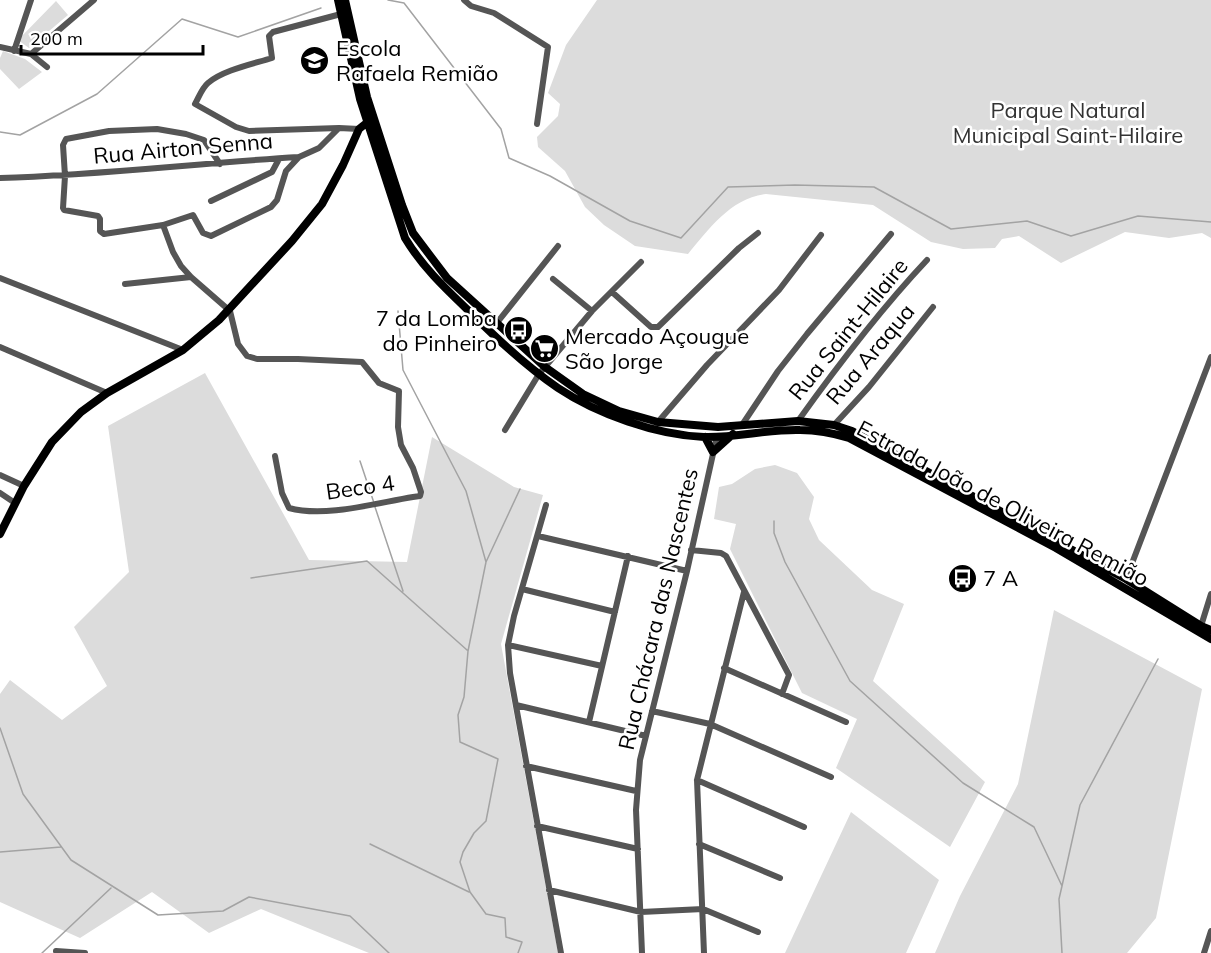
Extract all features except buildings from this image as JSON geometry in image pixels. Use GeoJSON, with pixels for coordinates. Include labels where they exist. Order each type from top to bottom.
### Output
{"type":"FeatureCollection","features":[{"type":"Feature","properties":{"kind":"main road","name":"Estrada João de Oliveira Remião"},"geometry":{"type":"LineString","coordinates":[[342,1],[341,14],[351,64],[405,238],[417,258],[440,284],[539,374],[579,400],[621,419],[653,429],[705,437],[798,429],[826,432],[875,447],[1126,579],[1211,630]]}},
{"type":"Feature","properties":{"kind":"main road","name":"Estrada João de Oliveira Remião"},"geometry":{"type":"LineString","coordinates":[[342,1],[360,70],[370,121],[413,233],[447,278],[545,366],[583,394],[619,411],[658,422],[718,427],[798,421],[834,425],[852,431],[875,447],[1056,548],[1211,639]]}},
{"type":"Feature","properties":{"kind":"main road"},"geometry":{"type":"LineString","coordinates":[[0,534],[24,486],[52,442],[81,412],[107,393],[183,350],[230,311],[322,204],[359,129],[370,121]]}},
{"type":"Feature","properties":{"kind":"main road"},"geometry":{"type":"LineString","coordinates":[[658,422],[717,436],[778,422]]}},
{"type":"Feature","properties":{"kind":"main road"},"geometry":{"type":"LineString","coordinates":[[705,437],[713,452],[733,434]]}},
{"type":"Feature","properties":{"kind":"street"},"geometry":{"type":"LineString","coordinates":[[14,51],[19,30],[31,0]]}},
{"type":"Feature","properties":{"kind":"street"},"geometry":{"type":"LineString","coordinates":[[31,54],[94,0]]}},
{"type":"Feature","properties":{"kind":"street"},"geometry":{"type":"LineString","coordinates":[[464,0],[471,6],[494,13],[549,47],[537,124]]}},
{"type":"Feature","properties":{"kind":"street"},"geometry":{"type":"LineString","coordinates":[[341,14],[273,32],[269,36],[272,58],[214,78],[206,84],[195,104],[236,127],[249,131],[359,129]]}},
{"type":"Feature","properties":{"kind":"street"},"geometry":{"type":"LineString","coordinates":[[0,48],[31,54],[47,67]]}},
{"type":"Feature","properties":{"kind":"street","name":"Rua Airton Senna"},"geometry":{"type":"LineString","coordinates":[[0,178],[65,176],[299,157],[319,148],[339,128]]}},
{"type":"Feature","properties":{"kind":"street"},"geometry":{"type":"LineString","coordinates":[[220,164],[204,140],[157,129],[109,131],[66,140],[64,142],[63,208],[98,216],[102,233],[163,225],[193,215],[203,233],[211,236],[271,207],[277,200],[286,171],[299,157]]}},
{"type":"Feature","properties":{"kind":"street"},"geometry":{"type":"LineString","coordinates":[[211,201],[272,172],[279,159]]}},
{"type":"Feature","properties":{"kind":"street"},"geometry":{"type":"LineString","coordinates":[[163,225],[173,252],[191,277],[230,311]]}},
{"type":"Feature","properties":{"kind":"street"},"geometry":{"type":"LineString","coordinates":[[612,292],[651,327],[658,327],[739,248],[758,233]]}},
{"type":"Feature","properties":{"kind":"street"},"geometry":{"type":"LineString","coordinates":[[742,425],[792,353],[891,234]]}},
{"type":"Feature","properties":{"kind":"street"},"geometry":{"type":"LineString","coordinates":[[658,422],[707,365],[779,290],[820,235]]}},
{"type":"Feature","properties":{"kind":"street"},"geometry":{"type":"LineString","coordinates":[[496,324],[558,246]]}},
{"type":"Feature","properties":{"kind":"street","name":"Rua Saint-Hilaire"},"geometry":{"type":"LineString","coordinates":[[798,421],[834,371],[898,291],[927,260]]}},
{"type":"Feature","properties":{"kind":"street"},"geometry":{"type":"LineString","coordinates":[[505,430],[545,366],[592,311],[641,262]]}},
{"type":"Feature","properties":{"kind":"street"},"geometry":{"type":"LineString","coordinates":[[125,284],[191,277]]}},
{"type":"Feature","properties":{"kind":"street"},"geometry":{"type":"LineString","coordinates":[[0,278],[183,350]]}},
{"type":"Feature","properties":{"kind":"street"},"geometry":{"type":"LineString","coordinates":[[553,279],[592,311]]}},
{"type":"Feature","properties":{"kind":"street","name":"Rua Araqua"},"geometry":{"type":"LineString","coordinates":[[834,425],[869,387],[933,307]]}},
{"type":"Feature","properties":{"kind":"street","name":"Beco 4"},"geometry":{"type":"LineString","coordinates":[[230,311],[238,344],[247,356],[257,359],[362,362],[379,383],[399,391],[398,427],[401,444],[413,468],[421,492],[420,496],[327,512],[298,511],[290,508],[282,493],[275,456]]}},
{"type":"Feature","properties":{"kind":"street"},"geometry":{"type":"LineString","coordinates":[[0,346],[107,393]]}},
{"type":"Feature","properties":{"kind":"street"},"geometry":{"type":"LineString","coordinates":[[1126,579],[1211,357]]}},
{"type":"Feature","properties":{"kind":"street","name":"Rua Chácara das Nascentes"},"geometry":{"type":"LineString","coordinates":[[642,953],[636,791],[646,736],[687,571],[717,436]]}},
{"type":"Feature","properties":{"kind":"street"},"geometry":{"type":"LineString","coordinates":[[0,475],[24,486]]}},
{"type":"Feature","properties":{"kind":"street"},"geometry":{"type":"LineString","coordinates":[[0,493],[15,503]]}},
{"type":"Feature","properties":{"kind":"street"},"geometry":{"type":"LineString","coordinates":[[546,505],[514,616],[508,645],[510,673],[526,766],[561,953]]}},
{"type":"Feature","properties":{"kind":"street"},"geometry":{"type":"LineString","coordinates":[[538,536],[687,571]]}},
{"type":"Feature","properties":{"kind":"street"},"geometry":{"type":"LineString","coordinates":[[691,550],[724,554],[789,675],[782,694]]}},
{"type":"Feature","properties":{"kind":"street"},"geometry":{"type":"LineString","coordinates":[[589,722],[628,556]]}},
{"type":"Feature","properties":{"kind":"street"},"geometry":{"type":"LineString","coordinates":[[522,589],[615,612]]}},
{"type":"Feature","properties":{"kind":"street"},"geometry":{"type":"LineString","coordinates":[[704,953],[697,780],[744,592]]}},
{"type":"Feature","properties":{"kind":"street"},"geometry":{"type":"LineString","coordinates":[[1201,626],[1211,594]]}},
{"type":"Feature","properties":{"kind":"street"},"geometry":{"type":"LineString","coordinates":[[508,645],[602,666]]}},
{"type":"Feature","properties":{"kind":"street"},"geometry":{"type":"LineString","coordinates":[[724,668],[846,722]]}},
{"type":"Feature","properties":{"kind":"street"},"geometry":{"type":"LineString","coordinates":[[516,705],[646,736]]}},
{"type":"Feature","properties":{"kind":"street"},"geometry":{"type":"LineString","coordinates":[[652,711],[710,724],[831,777]]}},
{"type":"Feature","properties":{"kind":"street"},"geometry":{"type":"LineString","coordinates":[[526,766],[636,791]]}},
{"type":"Feature","properties":{"kind":"street"},"geometry":{"type":"LineString","coordinates":[[697,780],[804,827]]}},
{"type":"Feature","properties":{"kind":"street"},"geometry":{"type":"LineString","coordinates":[[537,826],[638,849]]}},
{"type":"Feature","properties":{"kind":"street"},"geometry":{"type":"LineString","coordinates":[[699,844],[780,878]]}},
{"type":"Feature","properties":{"kind":"street"},"geometry":{"type":"LineString","coordinates":[[549,890],[641,912],[703,909],[758,932]]}},
{"type":"Feature","properties":{"kind":"street"},"geometry":{"type":"LineString","coordinates":[[1204,953],[1211,931]]}},
{"type":"Feature","properties":{"kind":"street"},"geometry":{"type":"LineString","coordinates":[[57,951],[86,953]]}},
{"type":"Feature","properties":{"kind":"green space","name":"Parque Natural Municipal Saint-Hilaire"},"geometry":{"type":"Polygon","coordinates":[[[597,0],[1211,0],[1211,238],[1202,233],[1169,238],[1125,232],[1061,263],[1019,236],[1002,239],[995,248],[963,249],[931,242],[873,205],[766,194],[753,197],[731,208],[688,254],[635,246],[604,225],[585,207],[565,171],[538,147],[537,137],[558,116],[560,104],[548,93],[566,45],[597,0]]]}},
{"type":"Feature","properties":{"kind":"green space"},"geometry":{"type":"Polygon","coordinates":[[[56,1],[68,15],[29,48],[18,40],[56,1]]]}},
{"type":"Feature","properties":{"kind":"green space"},"geometry":{"type":"Polygon","coordinates":[[[3,51],[25,59],[42,72],[19,89],[0,69],[0,58],[3,51]]]}},
{"type":"Feature","properties":{"kind":"green space"},"geometry":{"type":"Polygon","coordinates":[[[205,373],[309,560],[407,562],[432,437],[514,487],[543,495],[501,644],[558,953],[369,953],[261,909],[209,933],[152,892],[80,938],[0,902],[0,694],[10,680],[62,720],[107,686],[74,627],[129,572],[108,426],[205,373]]]}},
{"type":"Feature","properties":{"kind":"green space"},"geometry":{"type":"Polygon","coordinates":[[[775,465],[797,473],[814,497],[809,519],[819,540],[872,590],[904,604],[873,681],[985,782],[950,847],[836,768],[857,719],[802,693],[730,549],[736,524],[714,519],[719,487],[732,484],[755,469],[775,465]]]}},
{"type":"Feature","properties":{"kind":"green space"},"geometry":{"type":"Polygon","coordinates":[[[1054,610],[1202,689],[1156,918],[1127,953],[935,953],[960,896],[1018,784],[1054,610]]]}},
{"type":"Feature","properties":{"kind":"green space"},"geometry":{"type":"Polygon","coordinates":[[[851,812],[939,880],[906,953],[785,953],[851,812]]]}},
{"type":"Feature","properties":{"kind":"waterway"},"geometry":{"type":"LineString","coordinates":[[388,0],[404,3],[501,129],[509,158],[550,176],[630,221],[681,238],[728,187],[795,185],[874,187],[951,229],[1027,221],[1071,236],[1138,216],[1211,222]]}},
{"type":"Feature","properties":{"kind":"waterway"},"geometry":{"type":"LineString","coordinates":[[0,132],[20,135],[97,94],[182,19],[238,37],[321,8]]}},
{"type":"Feature","properties":{"kind":"waterway"},"geometry":{"type":"LineString","coordinates":[[398,311],[403,370],[466,491],[486,562]]}},
{"type":"Feature","properties":{"kind":"waterway"},"geometry":{"type":"LineString","coordinates":[[360,461],[374,503]]}},
{"type":"Feature","properties":{"kind":"waterway"},"geometry":{"type":"LineString","coordinates":[[518,953],[522,942],[506,937],[505,918],[486,914],[470,892],[460,862],[474,833],[486,821],[498,759],[460,742],[458,715],[464,697],[468,651],[486,562],[520,489]]}},
{"type":"Feature","properties":{"kind":"waterway"},"geometry":{"type":"LineString","coordinates":[[375,507],[403,591]]}},
{"type":"Feature","properties":{"kind":"waterway"},"geometry":{"type":"LineString","coordinates":[[774,521],[774,533],[785,562],[850,681],[963,783],[1034,827],[1062,886],[1059,899],[1062,953]]}},
{"type":"Feature","properties":{"kind":"waterway"},"geometry":{"type":"LineString","coordinates":[[251,578],[367,561],[467,650]]}},
{"type":"Feature","properties":{"kind":"waterway"},"geometry":{"type":"LineString","coordinates":[[1062,886],[1080,805],[1158,659]]}},
{"type":"Feature","properties":{"kind":"waterway"},"geometry":{"type":"LineString","coordinates":[[0,728],[23,794],[71,860],[158,915],[223,911],[249,897],[350,916],[389,953]]}},
{"type":"Feature","properties":{"kind":"waterway"},"geometry":{"type":"LineString","coordinates":[[370,844],[469,892]]}},
{"type":"Feature","properties":{"kind":"waterway"},"geometry":{"type":"LineString","coordinates":[[0,852],[61,847]]}},
{"type":"Feature","properties":{"kind":"waterway"},"geometry":{"type":"LineString","coordinates":[[42,953],[111,888]]}},
{"type":"Feature","properties":{"kind":"place","name":"Escola Rafaela Remião"},"geometry":{"type":"Point","coordinates":[315,61]}},
{"type":"Feature","properties":{"kind":"place","name":"7 da Lomba do Pinheiro"},"geometry":{"type":"Point","coordinates":[518,331]}},
{"type":"Feature","properties":{"kind":"place","name":"Mercado Açougue São Jorge"},"geometry":{"type":"Point","coordinates":[544,349]}},
{"type":"Feature","properties":{"kind":"place","name":"7 A"},"geometry":{"type":"Point","coordinates":[962,578]}}]}
